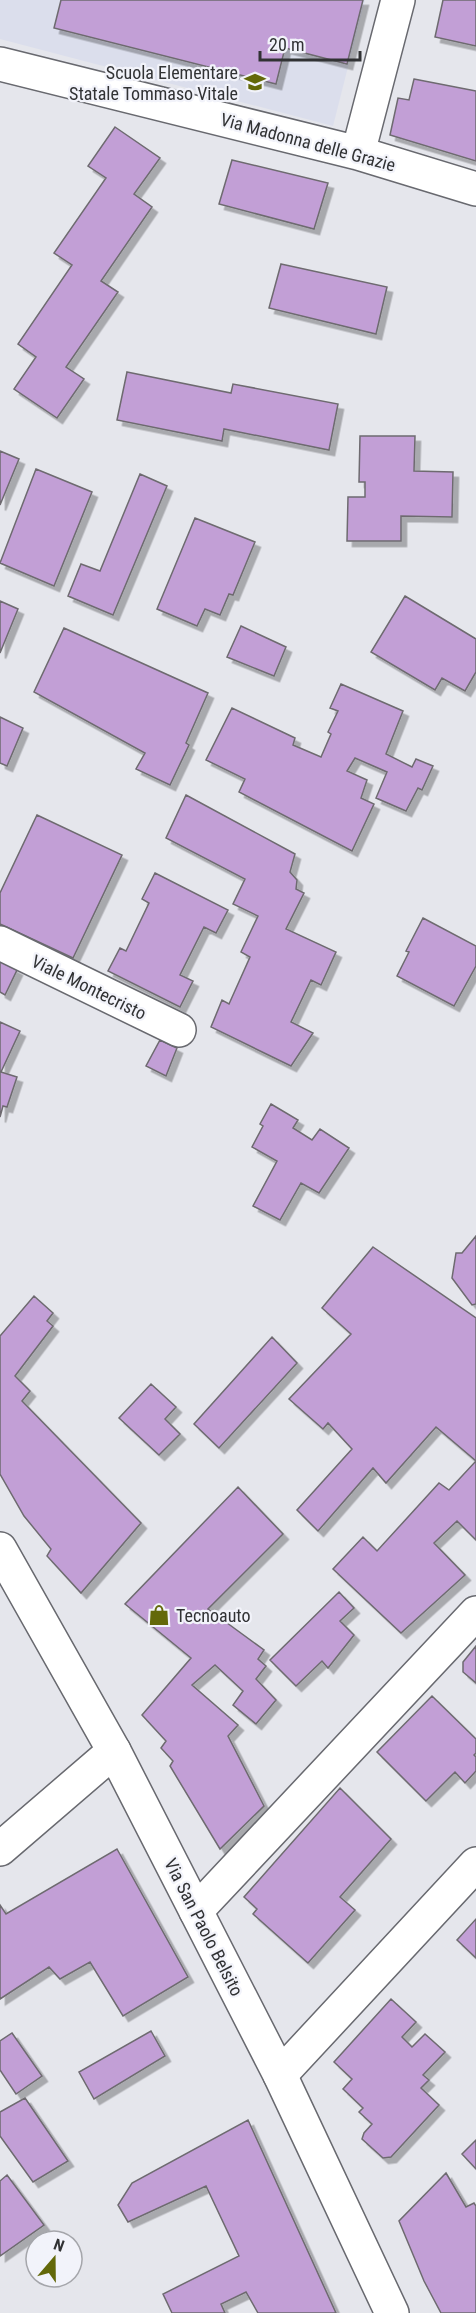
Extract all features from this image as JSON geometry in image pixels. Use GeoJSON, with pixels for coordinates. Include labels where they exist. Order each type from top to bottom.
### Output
{"type":"FeatureCollection","features":[{"type":"Feature","properties":{"kind":"street"},"geometry":{"type":"LineString","coordinates":[[358,153],[398,0]]}},
{"type":"Feature","properties":{"kind":"street","name":"Via Madonna delle Grazie"},"geometry":{"type":"LineString","coordinates":[[0,64],[358,153],[476,189]]}},
{"type":"Feature","properties":{"kind":"street","name":"Viale Montecristo"},"geometry":{"type":"LineString","coordinates":[[0,943],[179,1030]]}},
{"type":"Feature","properties":{"kind":"street","name":"Via San Paolo Belsito"},"geometry":{"type":"LineString","coordinates":[[0,1549],[114,1751],[280,2075],[392,2313]]}},
{"type":"Feature","properties":{"kind":"street"},"geometry":{"type":"LineString","coordinates":[[196,1911],[476,1613]]}},
{"type":"Feature","properties":{"kind":"street"},"geometry":{"type":"LineString","coordinates":[[0,1848],[114,1751]]}},
{"type":"Feature","properties":{"kind":"street"},"geometry":{"type":"LineString","coordinates":[[280,2075],[476,1864]]}},
{"type":"Feature","properties":{"kind":"shaded area","name":"Scuola Elementare Statale Tommaso Vitale"},"geometry":{"type":"Polygon","coordinates":[[[0,0],[365,0],[333,126],[0,39],[0,0]]]}},
{"type":"Feature","properties":{"kind":"building"},"geometry":{"type":"Polygon","coordinates":[[[61,0],[363,0],[347,64],[285,48],[276,84],[54,28],[61,0]]]}},
{"type":"Feature","properties":{"kind":"building"},"geometry":{"type":"Polygon","coordinates":[[[443,0],[476,0],[476,46],[435,37],[443,0]]]}},
{"type":"Feature","properties":{"kind":"building"},"geometry":{"type":"Polygon","coordinates":[[[414,79],[476,91],[476,161],[390,135],[398,98],[409,100],[414,79]]]}},
{"type":"Feature","properties":{"kind":"building"},"geometry":{"type":"Polygon","coordinates":[[[115,127],[160,158],[134,194],[152,207],[101,281],[118,292],[66,367],[84,379],[57,418],[14,389],[36,357],[18,344],[72,265],[54,253],[106,178],[88,166],[115,127]]]}},
{"type":"Feature","properties":{"kind":"building"},"geometry":{"type":"Polygon","coordinates":[[[232,160],[328,183],[314,229],[219,204],[232,160]]]}},
{"type":"Feature","properties":{"kind":"building"},"geometry":{"type":"Polygon","coordinates":[[[281,264],[387,287],[376,334],[269,308],[281,264]]]}},
{"type":"Feature","properties":{"kind":"building"},"geometry":{"type":"Polygon","coordinates":[[[127,372],[231,393],[233,384],[338,404],[329,450],[224,429],[222,441],[117,420],[127,372]]]}},
{"type":"Feature","properties":{"kind":"building"},"geometry":{"type":"Polygon","coordinates":[[[360,436],[415,436],[414,471],[453,472],[452,517],[401,516],[401,541],[347,541],[348,497],[365,497],[365,482],[359,482],[360,436]]]}},
{"type":"Feature","properties":{"kind":"building"},"geometry":{"type":"Polygon","coordinates":[[[0,451],[19,459],[0,505],[0,451]]]}},
{"type":"Feature","properties":{"kind":"building"},"geometry":{"type":"Polygon","coordinates":[[[36,469],[92,492],[54,586],[0,563],[36,469]]]}},
{"type":"Feature","properties":{"kind":"building"},"geometry":{"type":"Polygon","coordinates":[[[140,474],[167,486],[113,615],[68,596],[81,564],[100,571],[140,474]]]}},
{"type":"Feature","properties":{"kind":"building"},"geometry":{"type":"Polygon","coordinates":[[[195,518],[255,542],[233,595],[229,594],[220,615],[205,609],[197,626],[157,609],[195,518]]]}},
{"type":"Feature","properties":{"kind":"building"},"geometry":{"type":"Polygon","coordinates":[[[405,596],[476,639],[476,672],[465,691],[442,678],[435,690],[371,652],[405,596]]]}},
{"type":"Feature","properties":{"kind":"building"},"geometry":{"type":"Polygon","coordinates":[[[0,601],[18,609],[0,653],[0,601]]]}},
{"type":"Feature","properties":{"kind":"building"},"geometry":{"type":"Polygon","coordinates":[[[241,626],[286,647],[274,676],[227,657],[241,626]]]}},
{"type":"Feature","properties":{"kind":"building"},"geometry":{"type":"Polygon","coordinates":[[[64,628],[208,693],[186,743],[189,745],[170,785],[136,769],[145,753],[34,692],[64,628]]]}},
{"type":"Feature","properties":{"kind":"building"},"geometry":{"type":"Polygon","coordinates":[[[341,684],[403,711],[386,754],[412,767],[416,759],[433,766],[422,790],[418,788],[406,811],[376,798],[387,772],[355,758],[347,771],[367,780],[361,798],[374,804],[352,851],[239,792],[245,779],[206,760],[232,708],[295,738],[293,745],[321,757],[331,734],[328,732],[338,711],[330,708],[341,684]]]}},
{"type":"Feature","properties":{"kind":"building"},"geometry":{"type":"Polygon","coordinates":[[[0,717],[23,728],[7,766],[0,763],[0,717]]]}},
{"type":"Feature","properties":{"kind":"building"},"geometry":{"type":"Polygon","coordinates":[[[186,795],[295,854],[290,872],[297,880],[296,889],[304,893],[286,929],[336,952],[321,985],[311,980],[291,1022],[313,1033],[291,1066],[211,1027],[222,1000],[229,1004],[250,957],[241,952],[258,916],[233,904],[245,879],[166,838],[186,795]]]}},
{"type":"Feature","properties":{"kind":"building"},"geometry":{"type":"Polygon","coordinates":[[[37,815],[122,855],[73,958],[0,924],[0,893],[37,815]]]}},
{"type":"Feature","properties":{"kind":"building"},"geometry":{"type":"Polygon","coordinates":[[[155,873],[228,910],[216,933],[204,927],[180,975],[193,981],[180,1007],[108,971],[120,948],[126,951],[149,903],[142,899],[155,873]]]}},
{"type":"Feature","properties":{"kind":"building"},"geometry":{"type":"Polygon","coordinates":[[[423,918],[476,946],[476,966],[454,1006],[397,976],[409,952],[406,951],[423,918]]]}},
{"type":"Feature","properties":{"kind":"building"},"geometry":{"type":"Polygon","coordinates":[[[0,961],[17,970],[5,995],[0,992],[0,961]]]}},
{"type":"Feature","properties":{"kind":"building"},"geometry":{"type":"Polygon","coordinates":[[[0,1022],[20,1031],[1,1072],[17,1077],[7,1107],[3,1106],[0,1117],[0,1022]]]}},
{"type":"Feature","properties":{"kind":"building"},"geometry":{"type":"Polygon","coordinates":[[[160,1040],[177,1048],[166,1076],[146,1066],[160,1040]]]}},
{"type":"Feature","properties":{"kind":"building"},"geometry":{"type":"Polygon","coordinates":[[[271,1104],[298,1120],[293,1128],[312,1140],[320,1129],[349,1148],[319,1193],[301,1183],[280,1220],[253,1206],[277,1161],[252,1147],[263,1126],[260,1124],[271,1104]]]}},
{"type":"Feature","properties":{"kind":"building"},"geometry":{"type":"Polygon","coordinates":[[[476,1236],[476,1304],[472,1305],[452,1278],[456,1253],[462,1253],[476,1236]]]}},
{"type":"Feature","properties":{"kind":"building"},"geometry":{"type":"Polygon","coordinates":[[[373,1247],[476,1318],[476,1461],[436,1427],[386,1483],[373,1468],[318,1531],[297,1510],[352,1449],[328,1423],[323,1429],[289,1399],[351,1334],[322,1308],[373,1247]]]}},
{"type":"Feature","properties":{"kind":"building"},"geometry":{"type":"Polygon","coordinates":[[[34,1296],[53,1313],[47,1321],[53,1326],[15,1376],[30,1391],[22,1401],[141,1523],[81,1593],[47,1556],[51,1549],[24,1516],[0,1474],[0,1336],[34,1296]]]}},
{"type":"Feature","properties":{"kind":"building"},"geometry":{"type":"Polygon","coordinates":[[[272,1337],[297,1363],[219,1448],[194,1424],[272,1337]]]}},
{"type":"Feature","properties":{"kind":"building"},"geometry":{"type":"Polygon","coordinates":[[[151,1384],[176,1407],[165,1419],[180,1434],[159,1455],[119,1418],[151,1384]]]}},
{"type":"Feature","properties":{"kind":"building"},"geometry":{"type":"Polygon","coordinates":[[[476,1461],[476,1540],[457,1521],[434,1543],[465,1575],[401,1633],[333,1569],[363,1537],[377,1551],[439,1483],[449,1490],[476,1461]]]}},
{"type":"Feature","properties":{"kind":"building"},"geometry":{"type":"Polygon","coordinates":[[[238,1487],[283,1534],[208,1609],[264,1650],[258,1659],[266,1666],[256,1679],[276,1700],[256,1724],[233,1705],[243,1691],[215,1665],[192,1685],[238,1725],[228,1736],[264,1806],[220,1849],[170,1766],[173,1761],[161,1748],[166,1741],[142,1715],[191,1658],[125,1604],[238,1487]]]}},
{"type":"Feature","properties":{"kind":"building"},"geometry":{"type":"Polygon","coordinates":[[[339,1592],[354,1608],[340,1621],[354,1635],[328,1668],[322,1661],[296,1686],[270,1660],[339,1592]]]}},
{"type":"Feature","properties":{"kind":"building"},"geometry":{"type":"Polygon","coordinates":[[[476,1646],[476,1683],[463,1672],[463,1662],[476,1646]]]}},
{"type":"Feature","properties":{"kind":"building"},"geometry":{"type":"Polygon","coordinates":[[[432,1696],[476,1739],[474,1755],[476,1771],[465,1783],[455,1772],[426,1801],[377,1752],[432,1696]]]}},
{"type":"Feature","properties":{"kind":"building"},"geometry":{"type":"Polygon","coordinates":[[[340,1788],[391,1839],[340,1897],[355,1910],[308,1963],[253,1914],[257,1909],[244,1897],[340,1788]]]}},
{"type":"Feature","properties":{"kind":"building"},"geometry":{"type":"Polygon","coordinates":[[[117,1849],[188,1977],[123,2016],[90,1962],[60,1979],[49,1967],[0,1999],[0,1905],[6,1914],[117,1849]]]}},
{"type":"Feature","properties":{"kind":"building"},"geometry":{"type":"Polygon","coordinates":[[[476,1919],[476,1958],[457,1940],[476,1919]]]}},
{"type":"Feature","properties":{"kind":"building"},"geometry":{"type":"Polygon","coordinates":[[[391,1999],[416,2022],[402,2037],[412,2047],[425,2034],[445,2052],[423,2075],[429,2080],[421,2088],[439,2105],[391,2157],[383,2158],[362,2139],[372,2124],[359,2112],[363,2108],[343,2089],[352,2079],[334,2062],[391,1999]]]}},
{"type":"Feature","properties":{"kind":"building"},"geometry":{"type":"Polygon","coordinates":[[[151,2031],[165,2056],[94,2099],[79,2072],[151,2031]]]}},
{"type":"Feature","properties":{"kind":"building"},"geometry":{"type":"Polygon","coordinates":[[[12,2033],[42,2076],[16,2094],[0,2070],[0,2041],[12,2033]]]}},
{"type":"Feature","properties":{"kind":"building"},"geometry":{"type":"Polygon","coordinates":[[[25,2098],[68,2161],[33,2182],[0,2136],[0,2112],[25,2098]]]}},
{"type":"Feature","properties":{"kind":"building"},"geometry":{"type":"Polygon","coordinates":[[[248,2120],[336,2313],[258,2313],[246,2292],[221,2304],[225,2313],[172,2313],[163,2294],[239,2256],[206,2186],[128,2222],[118,2205],[132,2183],[248,2120]]]}},
{"type":"Feature","properties":{"kind":"building"},"geometry":{"type":"Polygon","coordinates":[[[476,2140],[476,2169],[462,2154],[476,2140]]]}},
{"type":"Feature","properties":{"kind":"building"},"geometry":{"type":"Polygon","coordinates":[[[446,2173],[466,2207],[474,2203],[476,2206],[476,2313],[441,2313],[424,2281],[399,2221],[446,2173]]]}},
{"type":"Feature","properties":{"kind":"building"},"geometry":{"type":"Polygon","coordinates":[[[7,2175],[44,2225],[38,2229],[24,2229],[24,2239],[0,2256],[0,2181],[7,2175]]]}},
{"type":"Feature","properties":{"kind":"place","name":"Scuola Elementare Statale Tommaso Vitale"},"geometry":{"type":"Point","coordinates":[255,82]}},
{"type":"Feature","properties":{"kind":"place","name":"Tecnoauto"},"geometry":{"type":"Point","coordinates":[159,1615]}}]}
